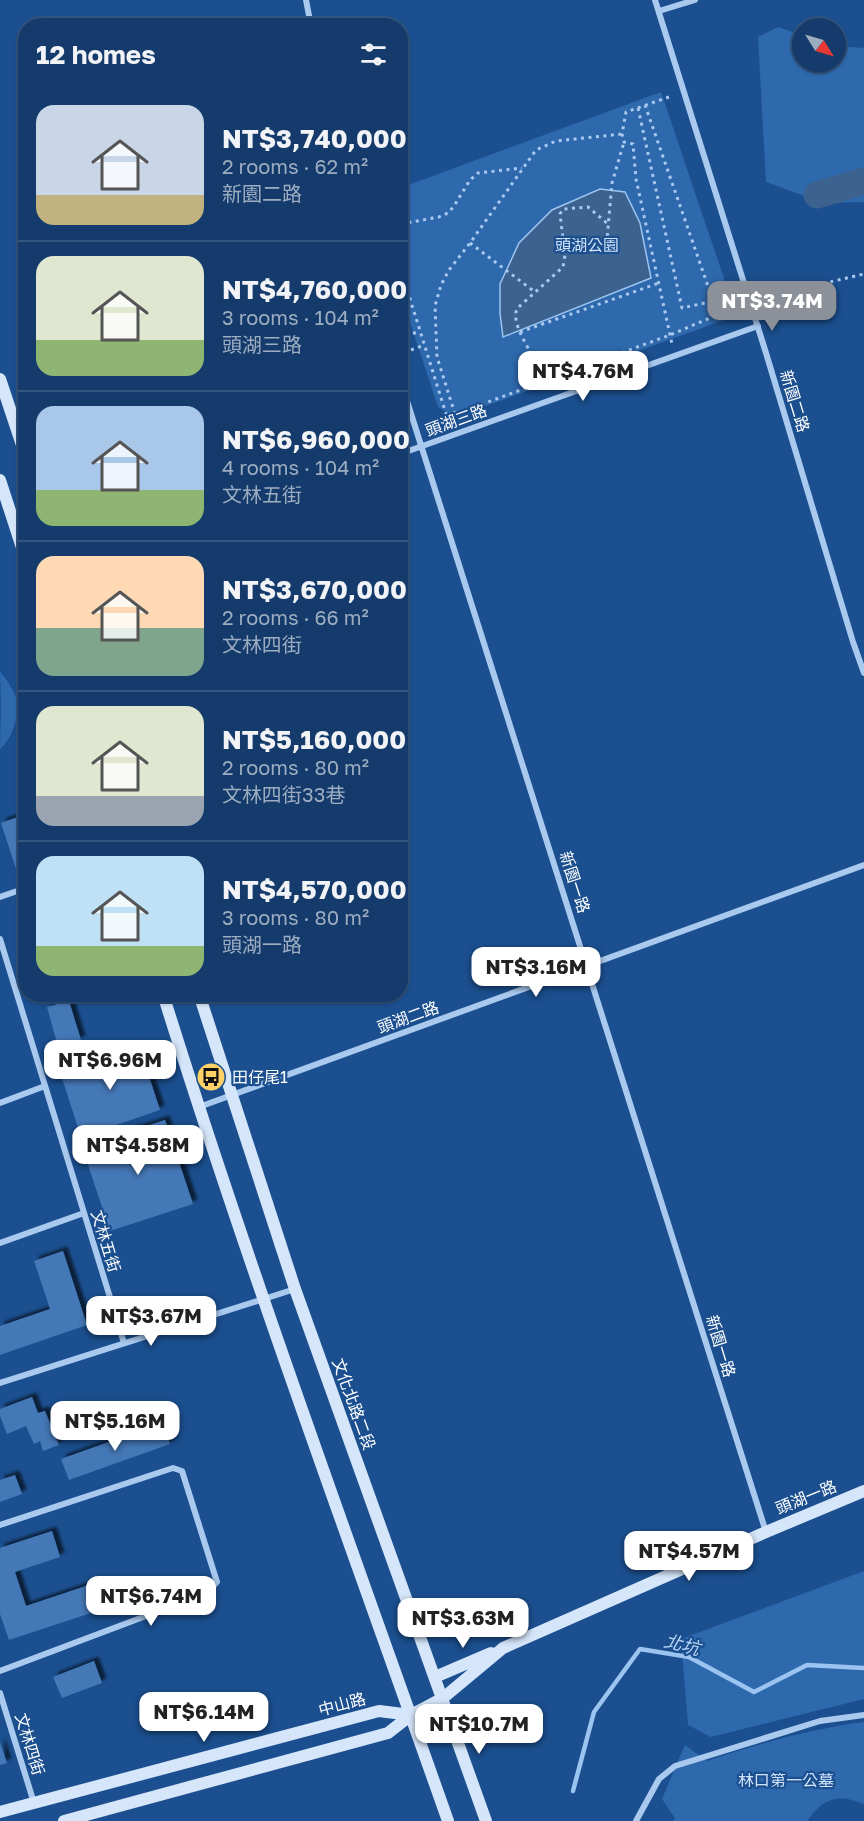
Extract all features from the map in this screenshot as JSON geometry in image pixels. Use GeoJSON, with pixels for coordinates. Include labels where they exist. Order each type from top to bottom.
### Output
{"type":"FeatureCollection","features":[{"type":"Feature","properties":{"kind":"street"},"geometry":{"type":"LineString","coordinates":[[306,0],[309,18]]}},
{"type":"Feature","properties":{"kind":"street","name":"新園二路"},"geometry":{"type":"LineString","coordinates":[[655,0],[864,673]]}},
{"type":"Feature","properties":{"kind":"street"},"geometry":{"type":"LineString","coordinates":[[659,11],[695,0]]}},
{"type":"Feature","properties":{"kind":"street","name":"頭湖三路"},"geometry":{"type":"LineString","coordinates":[[408,451],[758,326]]}},
{"type":"Feature","properties":{"kind":"street"},"geometry":{"type":"LineString","coordinates":[[0,379],[18,433]]}},
{"type":"Feature","properties":{"kind":"street","name":"新園一路"},"geometry":{"type":"LineString","coordinates":[[408,404],[766,1532]]}},
{"type":"Feature","properties":{"kind":"street"},"geometry":{"type":"LineString","coordinates":[[0,480],[18,535]]}},
{"type":"Feature","properties":{"kind":"street","name":"頭湖二路"},"geometry":{"type":"LineString","coordinates":[[198,1108],[864,865]]}},
{"type":"Feature","properties":{"kind":"street"},"geometry":{"type":"LineString","coordinates":[[0,897],[18,891]]}},
{"type":"Feature","properties":{"kind":"street","name":"文林五街"},"geometry":{"type":"LineString","coordinates":[[0,939],[18,998]]}},
{"type":"Feature","properties":{"kind":"street","name":"文林五街"},"geometry":{"type":"LineString","coordinates":[[19,1002],[124,1343]]}},
{"type":"Feature","properties":{"kind":"street"},"geometry":{"type":"LineString","coordinates":[[165,1002],[198,1108],[448,1821]]}},
{"type":"Feature","properties":{"kind":"street","name":"文化北路二段"},"geometry":{"type":"LineString","coordinates":[[202,1002],[295,1289],[486,1821]]}},
{"type":"Feature","properties":{"kind":"street"},"geometry":{"type":"LineString","coordinates":[[0,1103],[45,1086]]}},
{"type":"Feature","properties":{"kind":"street"},"geometry":{"type":"LineString","coordinates":[[0,1244],[84,1213]]}},
{"type":"Feature","properties":{"kind":"street"},"geometry":{"type":"LineString","coordinates":[[0,1383],[295,1289]]}},
{"type":"Feature","properties":{"kind":"street"},"geometry":{"type":"LineString","coordinates":[[0,1526],[173,1468],[182,1471],[217,1582],[207,1593],[0,1671]]}},
{"type":"Feature","properties":{"kind":"street","name":"頭湖一路"},"geometry":{"type":"LineString","coordinates":[[411,1715],[443,1698],[503,1648],[864,1491]]}},
{"type":"Feature","properties":{"kind":"street"},"geometry":{"type":"LineString","coordinates":[[435,1677],[503,1648]]}},
{"type":"Feature","properties":{"kind":"street","name":"文林四街"},"geometry":{"type":"LineString","coordinates":[[0,1693],[34,1803]]}},
{"type":"Feature","properties":{"kind":"street","name":"中山路"},"geometry":{"type":"LineString","coordinates":[[0,1812],[380,1711],[411,1715]]}},
{"type":"Feature","properties":{"kind":"street"},"geometry":{"type":"LineString","coordinates":[[64,1821],[387,1733],[411,1715]]}},
{"type":"Feature","properties":{"kind":"street"},"geometry":{"type":"LineString","coordinates":[[636,1821],[659,1779],[675,1766],[820,1721],[864,1715]]}},
{"type":"Feature","properties":{"kind":"path"},"geometry":{"type":"LineString","coordinates":[[606,251],[612,183],[624,142],[622,134],[626,112],[669,97]]}},
{"type":"Feature","properties":{"kind":"path"},"geometry":{"type":"LineString","coordinates":[[645,105],[718,315]]}},
{"type":"Feature","properties":{"kind":"path"},"geometry":{"type":"LineString","coordinates":[[638,108],[682,308],[714,301]]}},
{"type":"Feature","properties":{"kind":"path"},"geometry":{"type":"LineString","coordinates":[[455,414],[437,357],[435,306],[441,285],[449,270],[536,150],[556,141],[622,134]]}},
{"type":"Feature","properties":{"kind":"path"},"geometry":{"type":"LineString","coordinates":[[624,142],[633,144],[636,179],[672,344]]}},
{"type":"Feature","properties":{"kind":"path"},"geometry":{"type":"LineString","coordinates":[[408,223],[440,217],[448,213],[470,180],[478,174],[522,168]]}},
{"type":"Feature","properties":{"kind":"path"},"geometry":{"type":"LineString","coordinates":[[548,380],[520,332],[516,311],[560,271],[565,261],[560,214],[563,209],[588,207],[608,224]]}},
{"type":"Feature","properties":{"kind":"path"},"geometry":{"type":"LineString","coordinates":[[470,243],[535,292]]}},
{"type":"Feature","properties":{"kind":"path"},"geometry":{"type":"LineString","coordinates":[[766,302],[804,288],[864,274]]}},
{"type":"Feature","properties":{"kind":"path"},"geometry":{"type":"LineString","coordinates":[[520,332],[659,283]]}},
{"type":"Feature","properties":{"kind":"path"},"geometry":{"type":"LineString","coordinates":[[408,298],[447,417]]}},
{"type":"Feature","properties":{"kind":"path"},"geometry":{"type":"LineString","coordinates":[[439,420],[670,335],[738,306]]}},
{"type":"Feature","properties":{"kind":"path"},"geometry":{"type":"LineString","coordinates":[[408,335],[420,331]]}},
{"type":"Feature","properties":{"kind":"path"},"geometry":{"type":"LineString","coordinates":[[411,350],[424,345]]}},
{"type":"Feature","properties":{"kind":"path"},"geometry":{"type":"LineString","coordinates":[[429,360],[437,357]]}},
{"type":"Feature","properties":{"kind":"green space"},"geometry":{"type":"Polygon","coordinates":[[[778,27],[792,32],[792,72],[846,72],[846,47],[864,48],[864,202],[824,203],[766,182],[758,37],[778,27]]]}},
{"type":"Feature","properties":{"kind":"green space","name":"頭湖公園"},"geometry":{"type":"Polygon","coordinates":[[[661,92],[732,302],[724,320],[455,417],[438,407],[408,316],[408,185],[661,92]]]}},
{"type":"Feature","properties":{"kind":"green space"},"geometry":{"type":"Polygon","coordinates":[[[0,671],[14,692],[18,706],[11,733],[0,749],[1,703],[0,671]]]}},
{"type":"Feature","properties":{"kind":"green space"},"geometry":{"type":"Polygon","coordinates":[[[864,1571],[864,1699],[711,1737],[688,1725],[681,1639],[864,1571]]]}},
{"type":"Feature","properties":{"kind":"green space","name":"林口第一公墓"},"geometry":{"type":"Polygon","coordinates":[[[864,1722],[864,1804],[839,1798],[832,1800],[819,1807],[807,1821],[673,1821],[675,1818],[662,1799],[685,1745],[707,1761],[784,1738],[864,1722]]]}},
{"type":"Feature","properties":{"kind":"shaded area"},"geometry":{"type":"Polygon","coordinates":[[[600,189],[625,192],[640,223],[651,278],[503,337],[500,284],[519,243],[552,210],[600,189]]]}},
{"type":"Feature","properties":{"kind":"building"},"geometry":{"type":"Polygon","coordinates":[[[18,817],[18,872],[17,872],[1,823],[18,817]]]}},
{"type":"Feature","properties":{"kind":"building"},"geometry":{"type":"Polygon","coordinates":[[[69,1002],[81,1040],[58,1047],[47,1007],[69,1002]]]}},
{"type":"Feature","properties":{"kind":"building"},"geometry":{"type":"Polygon","coordinates":[[[139,1046],[160,1110],[81,1137],[60,1072],[139,1046]]]}},
{"type":"Feature","properties":{"kind":"building"},"geometry":{"type":"Polygon","coordinates":[[[165,1120],[193,1204],[110,1231],[82,1147],[165,1120]]]}},
{"type":"Feature","properties":{"kind":"building"},"geometry":{"type":"Polygon","coordinates":[[[63,1251],[87,1325],[0,1355],[0,1326],[50,1309],[34,1261],[63,1251]]]}},
{"type":"Feature","properties":{"kind":"building"},"geometry":{"type":"Polygon","coordinates":[[[32,1397],[38,1413],[45,1411],[59,1445],[43,1451],[40,1441],[34,1444],[26,1426],[7,1434],[0,1416],[0,1409],[32,1397]]]}},
{"type":"Feature","properties":{"kind":"building"},"geometry":{"type":"Polygon","coordinates":[[[162,1423],[170,1444],[69,1480],[61,1459],[162,1423]]]}},
{"type":"Feature","properties":{"kind":"building"},"geometry":{"type":"Polygon","coordinates":[[[15,1475],[22,1494],[0,1502],[0,1480],[15,1475]]]}},
{"type":"Feature","properties":{"kind":"building"},"geometry":{"type":"Polygon","coordinates":[[[52,1531],[60,1557],[15,1572],[26,1606],[89,1585],[97,1611],[9,1640],[0,1614],[0,1548],[52,1531]]]}},
{"type":"Feature","properties":{"kind":"building"},"geometry":{"type":"Polygon","coordinates":[[[94,1661],[102,1683],[62,1698],[53,1677],[94,1661]]]}},
{"type":"Feature","properties":{"kind":"building"},"geometry":{"type":"Polygon","coordinates":[[[0,1742],[7,1763],[0,1765],[0,1742]]]}},
{"type":"Feature","properties":{"kind":"waterway"},"geometry":{"type":"LineString","coordinates":[[817,195],[864,181]]}},
{"type":"Feature","properties":{"kind":"waterway","name":"北坑"},"geometry":{"type":"LineString","coordinates":[[573,1791],[594,1712],[640,1649],[689,1657],[754,1692],[807,1665],[864,1668]]}},
{"type":"Feature","properties":{"kind":"place","name":"田仔尾1"},"geometry":{"type":"Point","coordinates":[211,1077]}}]}
